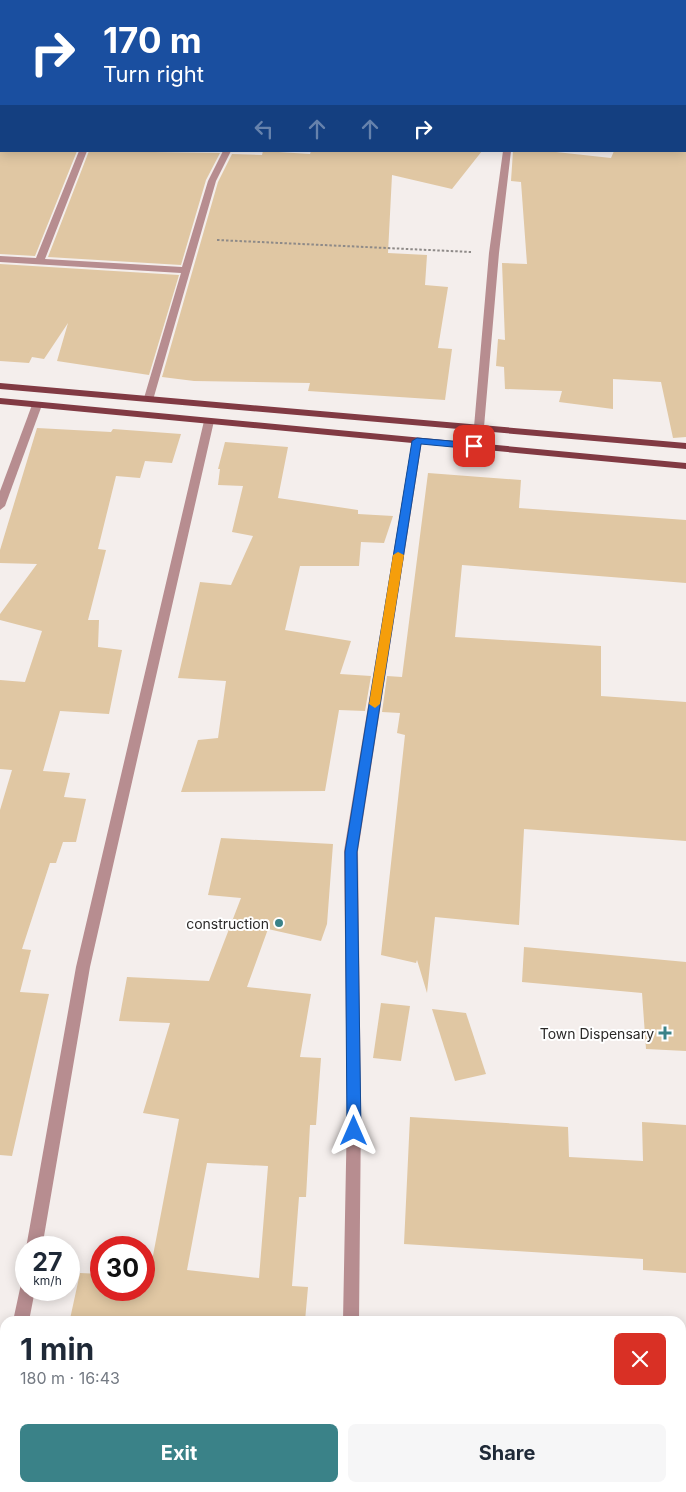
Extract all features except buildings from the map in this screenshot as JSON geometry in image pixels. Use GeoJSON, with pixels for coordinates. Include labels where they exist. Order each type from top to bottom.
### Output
{"type":"FeatureCollection","features":[{"type":"Feature","properties":{"kind":"main road"},"geometry":{"type":"LineString","coordinates":[[0,386],[686,446]]}},
{"type":"Feature","properties":{"kind":"main road"},"geometry":{"type":"LineString","coordinates":[[0,401],[686,466]]}},
{"type":"Feature","properties":{"kind":"street"},"geometry":{"type":"LineString","coordinates":[[40,261],[83,152]]}},
{"type":"Feature","properties":{"kind":"street"},"geometry":{"type":"LineString","coordinates":[[149,398],[212,181],[226,152]]}},
{"type":"Feature","properties":{"kind":"street"},"geometry":{"type":"LineString","coordinates":[[479,427],[494,253],[507,152]]}},
{"type":"Feature","properties":{"kind":"street"},"geometry":{"type":"LineString","coordinates":[[0,259],[185,270]]}},
{"type":"Feature","properties":{"kind":"street"},"geometry":{"type":"LineString","coordinates":[[0,506],[37,405]]}},
{"type":"Feature","properties":{"kind":"street"},"geometry":{"type":"LineString","coordinates":[[36,1236],[83,967],[209,421]]}},
{"type":"Feature","properties":{"kind":"street"},"geometry":{"type":"LineString","coordinates":[[352,1316],[354,1102],[351,852],[417,441]]}},
{"type":"Feature","properties":{"kind":"street"},"geometry":{"type":"LineString","coordinates":[[22,1316],[25,1301]]}},
{"type":"Feature","properties":{"kind":"path"},"geometry":{"type":"LineString","coordinates":[[194,240],[494,253]]}},
{"type":"Feature","properties":{"kind":"slow traffic"},"geometry":{"type":"LineString","coordinates":[[375,704],[398,555]]}},
{"type":"Feature","properties":{"kind":"place","name":"construction"},"geometry":{"type":"Point","coordinates":[279,923]}},
{"type":"Feature","properties":{"kind":"place","name":"Town Dispensary"},"geometry":{"type":"Point","coordinates":[665,1033]}},
{"type":"Feature","properties":{"kind":"route"},"geometry":{"type":"LineString","coordinates":[[354,1131],[351,852],[417,441],[474,446]]}}]}
